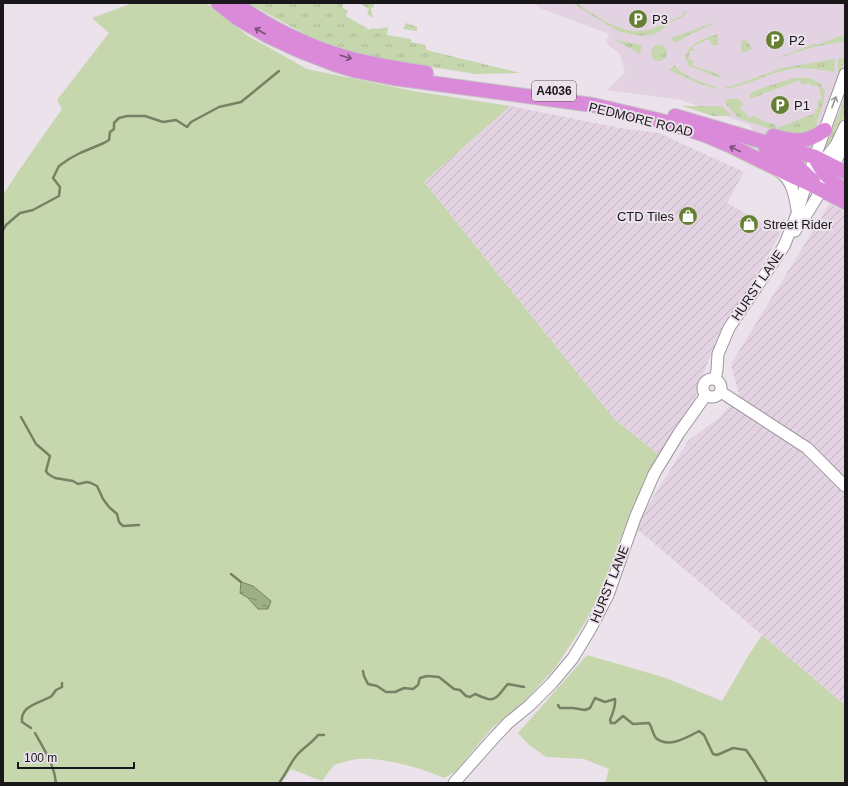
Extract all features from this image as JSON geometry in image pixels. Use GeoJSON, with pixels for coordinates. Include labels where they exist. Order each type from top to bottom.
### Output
{"type":"FeatureCollection","features":[{"type":"Feature","properties":{"kind":"highway","name":"A4036"},"geometry":{"type":"LineString","coordinates":[[218,3],[237,18],[268,36],[298,50],[309,49]]}},
{"type":"Feature","properties":{"kind":"highway","name":"A4036"},"geometry":{"type":"LineString","coordinates":[[235,3],[309,49]]}},
{"type":"Feature","properties":{"kind":"highway","name":"PEDMORE ROAD"},"geometry":{"type":"LineString","coordinates":[[309,49],[386,67],[593,97],[668,114],[706,125],[820,172],[845,202]]}},
{"type":"Feature","properties":{"kind":"highway","name":"PEDMORE ROAD"},"geometry":{"type":"LineString","coordinates":[[309,49],[334,64],[357,71],[393,78],[593,106],[648,118],[705,135],[770,166],[820,172]]}},
{"type":"Feature","properties":{"kind":"highway"},"geometry":{"type":"LineString","coordinates":[[706,125],[727,123],[785,139],[805,141],[815,137],[825,130]]}},
{"type":"Feature","properties":{"kind":"highway"},"geometry":{"type":"LineString","coordinates":[[706,125],[768,150],[795,164],[820,172],[845,190]]}},
{"type":"Feature","properties":{"kind":"street"},"geometry":{"type":"LineString","coordinates":[[784,246],[809,211],[820,172],[825,130],[845,74]]}},
{"type":"Feature","properties":{"kind":"street"},"geometry":{"type":"LineString","coordinates":[[820,172],[845,126]]}},
{"type":"Feature","properties":{"kind":"street"},"geometry":{"type":"LineString","coordinates":[[820,172],[845,141]]}},
{"type":"Feature","properties":{"kind":"street"},"geometry":{"type":"LineString","coordinates":[[770,166],[785,175],[796,200],[797,214]]}},
{"type":"Feature","properties":{"kind":"street","name":"HURST LANE"},"geometry":{"type":"LineString","coordinates":[[715,379],[718,354],[729,328],[784,246],[797,214],[820,172]]}},
{"type":"Feature","properties":{"kind":"street"},"geometry":{"type":"LineString","coordinates":[[715,379],[720,383],[721,392],[712,398],[706,395],[703,389],[704,384],[709,380],[715,379]]}},
{"type":"Feature","properties":{"kind":"street"},"geometry":{"type":"LineString","coordinates":[[721,392],[807,448],[845,486]]}},
{"type":"Feature","properties":{"kind":"street","name":"HURST LANE"},"geometry":{"type":"LineString","coordinates":[[454,783],[508,723],[530,706],[573,658],[592,628],[608,595],[635,518],[654,474],[679,433],[706,395]]}},
{"type":"Feature","properties":{"kind":"shaded area"},"geometry":{"type":"Polygon","coordinates":[[[533,3],[845,3],[845,106],[822,153],[813,167],[769,159],[750,125],[681,100],[607,90],[625,72],[620,54],[606,43],[609,34],[542,9],[533,3]]]}},
{"type":"Feature","properties":{"kind":"shaded area"},"geometry":{"type":"Polygon","coordinates":[[[510,106],[626,129],[659,133],[744,172],[727,203],[781,233],[720,334],[703,374],[691,411],[659,455],[614,419],[424,182],[510,106]]]}},
{"type":"Feature","properties":{"kind":"shaded area"},"geometry":{"type":"Polygon","coordinates":[[[830,203],[845,212],[845,705],[637,529],[644,512],[688,441],[721,416],[739,395],[731,364],[830,203]]]}},
{"type":"Feature","properties":{"kind":"green space"},"geometry":{"type":"Polygon","coordinates":[[[133,3],[206,3],[248,36],[307,69],[413,91],[510,106],[424,182],[614,419],[659,455],[630,513],[600,594],[584,624],[555,668],[526,700],[492,728],[455,772],[444,778],[390,761],[355,759],[334,765],[322,781],[291,769],[281,783],[3,783],[3,195],[62,109],[57,100],[109,33],[92,18],[133,3]]]}},
{"type":"Feature","properties":{"kind":"green space"},"geometry":{"type":"Polygon","coordinates":[[[248,3],[344,3],[342,7],[348,11],[346,16],[370,30],[372,28],[377,29],[388,27],[387,35],[411,39],[411,42],[426,45],[426,50],[520,73],[476,74],[366,57],[312,38],[248,3]]]}},
{"type":"Feature","properties":{"kind":"green space"},"geometry":{"type":"Polygon","coordinates":[[[359,3],[374,3],[374,7],[371,8],[373,18],[367,14],[369,9],[359,3]]]}},
{"type":"Feature","properties":{"kind":"green space"},"geometry":{"type":"Polygon","coordinates":[[[572,3],[577,3],[592,14],[619,28],[638,31],[656,27],[683,15],[683,11],[687,12],[682,17],[670,23],[659,32],[639,36],[618,31],[572,3]]]}},
{"type":"Feature","properties":{"kind":"green space"},"geometry":{"type":"Polygon","coordinates":[[[406,23],[417,27],[417,31],[403,29],[406,23]]]}},
{"type":"Feature","properties":{"kind":"green space"},"geometry":{"type":"Polygon","coordinates":[[[712,23],[713,24],[687,36],[676,43],[671,38],[712,23]]]}},
{"type":"Feature","properties":{"kind":"green space"},"geometry":{"type":"Polygon","coordinates":[[[718,34],[718,45],[712,45],[709,39],[692,47],[695,51],[690,51],[688,59],[694,61],[692,65],[721,75],[720,78],[689,66],[685,58],[690,48],[698,42],[718,34]]]}},
{"type":"Feature","properties":{"kind":"green space"},"geometry":{"type":"Polygon","coordinates":[[[845,34],[845,41],[814,47],[774,59],[816,43],[817,45],[845,34]]]}},
{"type":"Feature","properties":{"kind":"green space"},"geometry":{"type":"Polygon","coordinates":[[[613,39],[642,45],[640,54],[613,39]]]}},
{"type":"Feature","properties":{"kind":"green space"},"geometry":{"type":"Polygon","coordinates":[[[747,40],[752,49],[746,52],[741,52],[741,41],[747,40]]]}},
{"type":"Feature","properties":{"kind":"green space"},"geometry":{"type":"Polygon","coordinates":[[[656,45],[662,45],[667,50],[665,59],[662,61],[656,61],[651,56],[651,50],[656,45]]]}},
{"type":"Feature","properties":{"kind":"green space"},"geometry":{"type":"Polygon","coordinates":[[[845,58],[840,73],[838,73],[838,59],[845,58]]]}},
{"type":"Feature","properties":{"kind":"green space"},"geometry":{"type":"Polygon","coordinates":[[[835,59],[834,72],[796,68],[774,73],[742,85],[725,89],[726,87],[782,68],[835,59]]]}},
{"type":"Feature","properties":{"kind":"green space"},"geometry":{"type":"Polygon","coordinates":[[[674,65],[689,76],[717,87],[717,89],[697,83],[669,70],[674,65]]]}},
{"type":"Feature","properties":{"kind":"green space"},"geometry":{"type":"Polygon","coordinates":[[[793,78],[810,78],[820,83],[825,92],[823,104],[814,131],[807,135],[779,132],[738,118],[726,104],[725,100],[738,98],[744,104],[740,107],[749,118],[753,115],[765,122],[774,124],[777,128],[816,113],[815,109],[819,107],[817,101],[822,99],[818,85],[811,86],[810,83],[802,85],[800,80],[750,99],[749,95],[754,91],[793,78]]]}},
{"type":"Feature","properties":{"kind":"green space"},"geometry":{"type":"Polygon","coordinates":[[[845,98],[845,115],[831,144],[823,149],[840,111],[845,98]]]}},
{"type":"Feature","properties":{"kind":"green space"},"geometry":{"type":"Polygon","coordinates":[[[682,106],[723,107],[732,116],[713,116],[682,106]]]}},
{"type":"Feature","properties":{"kind":"green space"},"geometry":{"type":"Polygon","coordinates":[[[762,635],[845,705],[845,783],[605,783],[609,769],[584,759],[546,757],[529,745],[518,733],[587,655],[666,678],[722,701],[762,635]]]}},
{"type":"Feature","properties":{"kind":"water"},"geometry":{"type":"Polygon","coordinates":[[[241,582],[253,586],[271,601],[268,609],[258,609],[248,598],[240,593],[241,582]]]}},
{"type":"Feature","properties":{"kind":"waterway"},"geometry":{"type":"LineString","coordinates":[[3,230],[6,225],[20,213],[33,210],[59,196],[60,187],[53,178],[59,166],[80,153],[109,140],[110,132],[114,129],[114,123],[119,118],[127,116],[145,116],[163,122],[176,120],[187,127],[191,122],[219,107],[241,102],[279,71]]}},
{"type":"Feature","properties":{"kind":"waterway"},"geometry":{"type":"LineString","coordinates":[[21,417],[36,444],[50,456],[46,471],[48,474],[55,478],[73,481],[78,484],[87,482],[97,486],[103,499],[117,514],[119,522],[123,526],[139,525]]}},
{"type":"Feature","properties":{"kind":"waterway"},"geometry":{"type":"LineString","coordinates":[[231,574],[241,582]]}},
{"type":"Feature","properties":{"kind":"waterway"},"geometry":{"type":"LineString","coordinates":[[363,671],[368,684],[377,686],[386,692],[395,692],[404,688],[413,689],[418,685],[420,678],[427,676],[439,677],[454,689],[460,690],[466,696],[470,697],[475,694],[486,699],[491,699],[497,696],[508,684],[524,687]]}},
{"type":"Feature","properties":{"kind":"waterway"},"geometry":{"type":"LineString","coordinates":[[31,728],[22,722],[24,712],[31,706],[53,695],[56,690],[62,687],[62,683]]}},
{"type":"Feature","properties":{"kind":"waterway"},"geometry":{"type":"LineString","coordinates":[[558,705],[560,708],[585,710],[590,708],[595,698],[605,702],[615,699],[615,707],[610,720],[611,723],[615,723],[623,716],[633,724],[649,723],[656,738],[666,742],[678,741],[699,731],[704,735],[713,754],[717,755],[733,748],[746,750],[767,783]]}},
{"type":"Feature","properties":{"kind":"waterway"},"geometry":{"type":"LineString","coordinates":[[35,733],[51,763],[56,783]]}},
{"type":"Feature","properties":{"kind":"waterway"},"geometry":{"type":"LineString","coordinates":[[279,783],[299,752],[318,735],[324,735]]}},
{"type":"Feature","properties":{"kind":"place","name":"P3"},"geometry":{"type":"Point","coordinates":[638,19]}},
{"type":"Feature","properties":{"kind":"place","name":"P2"},"geometry":{"type":"Point","coordinates":[775,40]}},
{"type":"Feature","properties":{"kind":"place","name":"P1"},"geometry":{"type":"Point","coordinates":[780,105]}},
{"type":"Feature","properties":{"kind":"place","name":"CTD Tiles"},"geometry":{"type":"Point","coordinates":[688,216]}},
{"type":"Feature","properties":{"kind":"place","name":"Street Rider"},"geometry":{"type":"Point","coordinates":[749,224]}}]}
